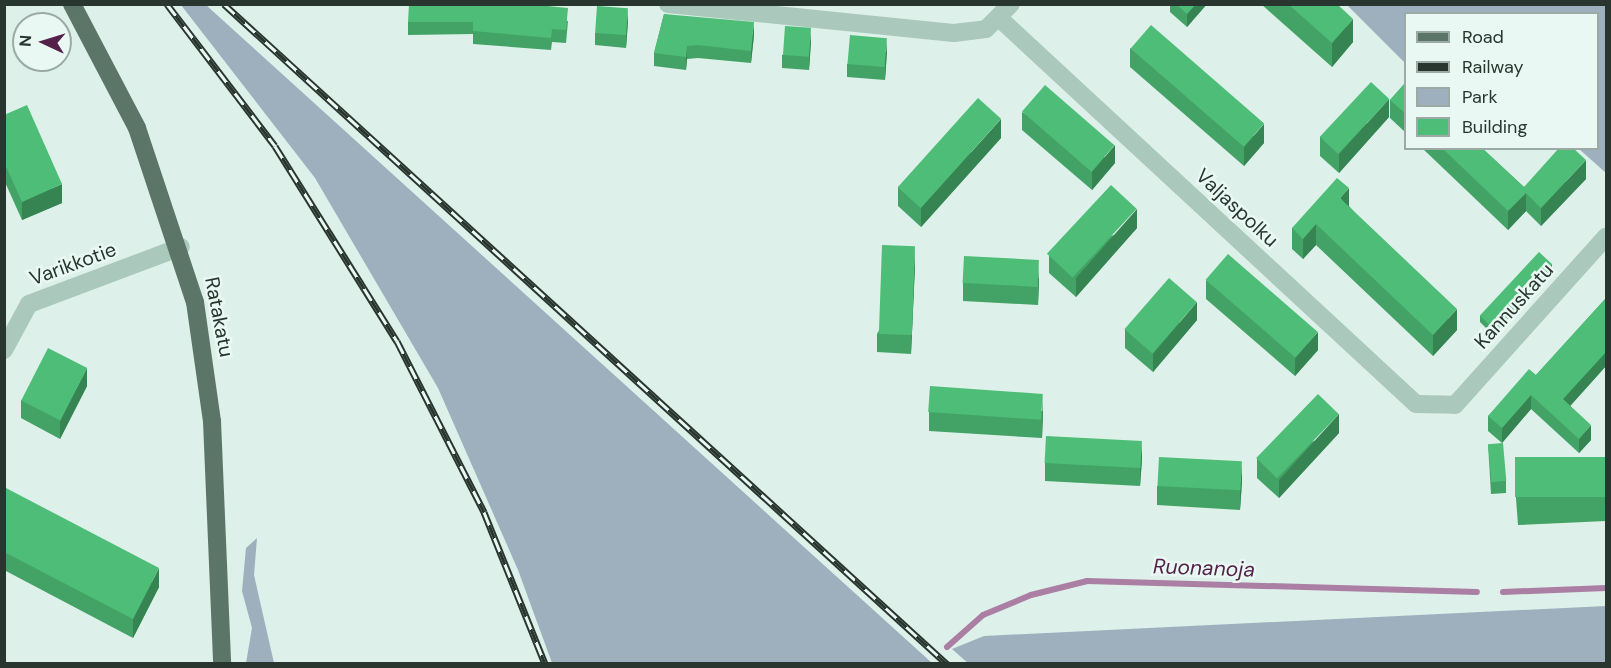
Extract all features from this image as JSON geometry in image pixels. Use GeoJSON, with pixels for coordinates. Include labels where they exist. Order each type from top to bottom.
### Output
{"type":"FeatureCollection","features":[{"type":"Feature","properties":{"kind":"main road","name":"Ratakatu"},"geometry":{"type":"LineString","coordinates":[[72,4],[137,128],[181,247],[201,332],[212,421],[222,663]]}},
{"type":"Feature","properties":{"kind":"street"},"geometry":{"type":"LineString","coordinates":[[668,4],[954,33],[986,29],[1005,11]]}},
{"type":"Feature","properties":{"kind":"street","name":"Valjaspolku"},"geometry":{"type":"LineString","coordinates":[[1005,11],[1416,404],[1455,405]]}},
{"type":"Feature","properties":{"kind":"street","name":"Kannuskatu"},"geometry":{"type":"LineString","coordinates":[[1455,405],[1606,237]]}},
{"type":"Feature","properties":{"kind":"street","name":"Varikkotie"},"geometry":{"type":"LineString","coordinates":[[4,351],[29,304],[181,247]]}},
{"type":"Feature","properties":{"kind":"green space"},"geometry":{"type":"Polygon","coordinates":[[[181,5],[206,5],[932,663],[552,663],[518,570],[438,388],[315,178],[181,5]]]}},
{"type":"Feature","properties":{"kind":"green space"},"geometry":{"type":"Polygon","coordinates":[[[1347,5],[1606,5],[1606,173],[1580,150],[1599,150],[1599,12],[1404,12],[1404,62],[1347,5]]]}},
{"type":"Feature","properties":{"kind":"green space"},"geometry":{"type":"Polygon","coordinates":[[[257,538],[254,575],[274,663],[246,663],[252,628],[242,591],[246,548],[257,538]]]}},
{"type":"Feature","properties":{"kind":"green space"},"geometry":{"type":"Polygon","coordinates":[[[1606,606],[1606,663],[969,664],[952,649],[984,636],[1606,606]]]}},
{"type":"Feature","properties":{"kind":"building"},"geometry":{"type":"Polygon","coordinates":[[[409,4],[527,4],[568,8],[566,30],[552,29],[551,38],[473,31],[473,22],[408,22],[409,4]]]}},
{"type":"Feature","properties":{"kind":"building"},"geometry":{"type":"Polygon","coordinates":[[[1176,4],[1196,4],[1187,14],[1176,4]]]}},
{"type":"Feature","properties":{"kind":"building"},"geometry":{"type":"Polygon","coordinates":[[[1288,4],[1337,4],[1353,19],[1332,43],[1288,4]]]}},
{"type":"Feature","properties":{"kind":"building"},"geometry":{"type":"Polygon","coordinates":[[[597,6],[628,8],[626,35],[595,33],[597,6]]]}},
{"type":"Feature","properties":{"kind":"building"},"geometry":{"type":"Polygon","coordinates":[[[664,14],[754,22],[751,51],[698,45],[687,46],[686,57],[654,53],[664,14]]]}},
{"type":"Feature","properties":{"kind":"building"},"geometry":{"type":"Polygon","coordinates":[[[1151,25],[1264,123],[1244,147],[1131,48],[1151,25]]]}},
{"type":"Feature","properties":{"kind":"building"},"geometry":{"type":"Polygon","coordinates":[[[785,26],[811,28],[809,57],[783,55],[785,26]]]}},
{"type":"Feature","properties":{"kind":"building"},"geometry":{"type":"Polygon","coordinates":[[[850,35],[887,38],[884,67],[847,64],[850,35]]]}},
{"type":"Feature","properties":{"kind":"building"},"geometry":{"type":"Polygon","coordinates":[[[1371,82],[1389,99],[1338,154],[1320,137],[1371,82]]]}},
{"type":"Feature","properties":{"kind":"building"},"geometry":{"type":"Polygon","coordinates":[[[1404,84],[1404,112],[1390,100],[1404,84]]]}},
{"type":"Feature","properties":{"kind":"building"},"geometry":{"type":"Polygon","coordinates":[[[1045,85],[1114,145],[1091,172],[1022,111],[1045,85]]]}},
{"type":"Feature","properties":{"kind":"building"},"geometry":{"type":"Polygon","coordinates":[[[978,98],[1001,119],[921,208],[898,187],[978,98]]]}},
{"type":"Feature","properties":{"kind":"building"},"geometry":{"type":"Polygon","coordinates":[[[27,105],[62,184],[22,202],[4,162],[4,115],[27,105]]]}},
{"type":"Feature","properties":{"kind":"building"},"geometry":{"type":"Polygon","coordinates":[[[1444,150],[1484,150],[1524,187],[1557,150],[1575,150],[1586,160],[1541,208],[1526,193],[1508,211],[1444,150]]]}},
{"type":"Feature","properties":{"kind":"building"},"geometry":{"type":"Polygon","coordinates":[[[1337,178],[1349,188],[1340,198],[1457,309],[1433,335],[1316,224],[1303,239],[1292,228],[1337,178]]]}},
{"type":"Feature","properties":{"kind":"building"},"geometry":{"type":"Polygon","coordinates":[[[1111,185],[1137,209],[1072,278],[1047,254],[1111,185]]]}},
{"type":"Feature","properties":{"kind":"building"},"geometry":{"type":"Polygon","coordinates":[[[882,245],[915,246],[912,335],[879,334],[882,245]]]}},
{"type":"Feature","properties":{"kind":"building"},"geometry":{"type":"Polygon","coordinates":[[[1539,252],[1552,264],[1493,328],[1480,316],[1539,252]]]}},
{"type":"Feature","properties":{"kind":"building"},"geometry":{"type":"Polygon","coordinates":[[[1228,254],[1318,332],[1296,358],[1206,280],[1228,254]]]}},
{"type":"Feature","properties":{"kind":"building"},"geometry":{"type":"Polygon","coordinates":[[[964,256],[1039,260],[1037,287],[963,283],[964,256]]]}},
{"type":"Feature","properties":{"kind":"building"},"geometry":{"type":"Polygon","coordinates":[[[1169,278],[1197,302],[1152,354],[1124,329],[1169,278]]]}},
{"type":"Feature","properties":{"kind":"building"},"geometry":{"type":"Polygon","coordinates":[[[1606,298],[1606,352],[1563,399],[1591,425],[1579,439],[1531,395],[1502,428],[1488,416],[1529,369],[1536,375],[1606,298]]]}},
{"type":"Feature","properties":{"kind":"building"},"geometry":{"type":"Polygon","coordinates":[[[48,348],[87,368],[60,421],[21,401],[48,348]]]}},
{"type":"Feature","properties":{"kind":"building"},"geometry":{"type":"Polygon","coordinates":[[[930,386],[1043,394],[1041,420],[928,412],[930,386]]]}},
{"type":"Feature","properties":{"kind":"building"},"geometry":{"type":"Polygon","coordinates":[[[1318,394],[1339,414],[1277,478],[1256,458],[1318,394]]]}},
{"type":"Feature","properties":{"kind":"building"},"geometry":{"type":"Polygon","coordinates":[[[1046,436],[1142,441],[1140,468],[1045,463],[1046,436]]]}},
{"type":"Feature","properties":{"kind":"building"},"geometry":{"type":"Polygon","coordinates":[[[1503,443],[1506,481],[1491,482],[1488,444],[1503,443]]]}},
{"type":"Feature","properties":{"kind":"building"},"geometry":{"type":"Polygon","coordinates":[[[1159,457],[1242,461],[1240,490],[1157,486],[1159,457]]]}},
{"type":"Feature","properties":{"kind":"building"},"geometry":{"type":"Polygon","coordinates":[[[1515,457],[1606,457],[1606,497],[1515,497],[1515,457]]]}},
{"type":"Feature","properties":{"kind":"building"},"geometry":{"type":"Polygon","coordinates":[[[4,487],[159,568],[133,619],[4,552],[4,487]]]}},
{"type":"Feature","properties":{"kind":"waterway","name":"Ruonanoja"},"geometry":{"type":"LineString","coordinates":[[947,647],[983,615],[1031,595],[1087,581],[1477,592]]}},
{"type":"Feature","properties":{"kind":"waterway","name":"Ruonanoja"},"geometry":{"type":"LineString","coordinates":[[1503,592],[1606,588]]}},
{"type":"Feature","properties":{"kind":"railway"},"geometry":{"type":"LineString","coordinates":[[167,4],[275,146],[397,341],[484,512],[545,664]]}},
{"type":"Feature","properties":{"kind":"railway"},"geometry":{"type":"LineString","coordinates":[[224,4],[947,664]]}}]}
